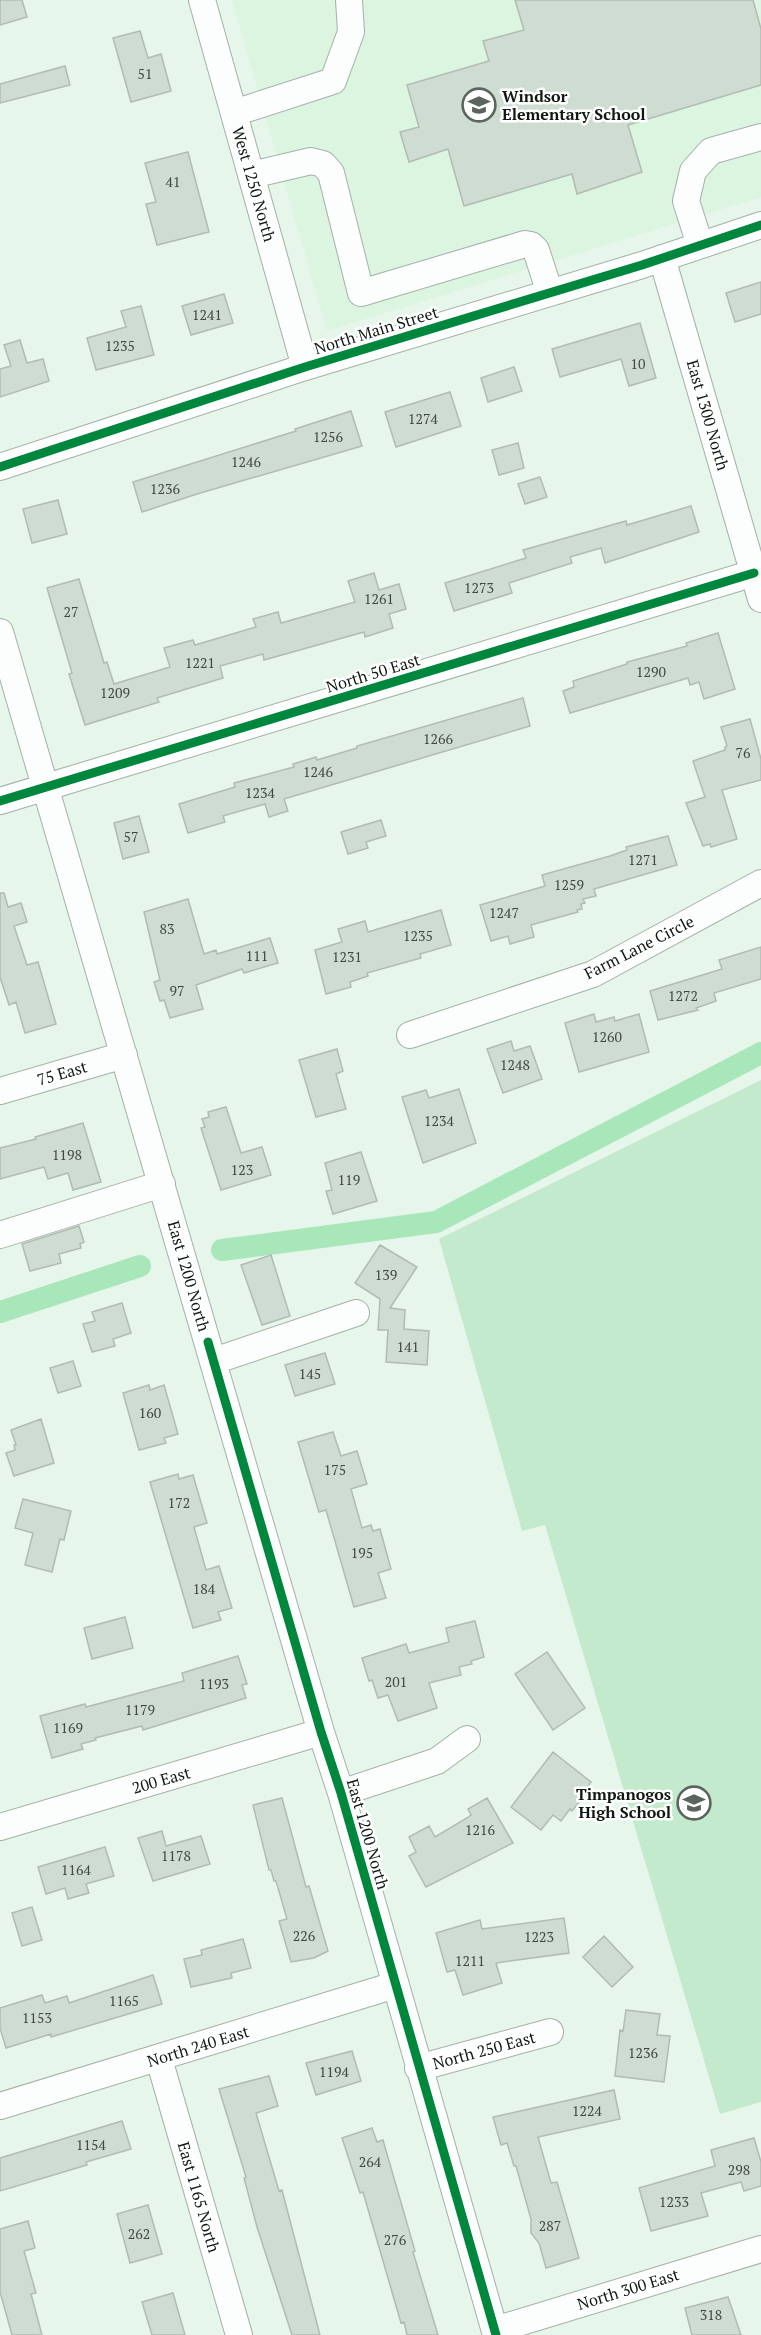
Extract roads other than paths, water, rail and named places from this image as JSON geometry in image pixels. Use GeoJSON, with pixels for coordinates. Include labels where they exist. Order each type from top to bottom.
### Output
{"type":"FeatureCollection","features":[{"type":"Feature","properties":{"kind":"street","name":"West 1250 North"},"geometry":{"type":"LineString","coordinates":[[202,0],[305,367]]}},
{"type":"Feature","properties":{"kind":"street"},"geometry":{"type":"LineString","coordinates":[[234,113],[333,81],[351,32],[349,0]]}},
{"type":"Feature","properties":{"kind":"street"},"geometry":{"type":"LineString","coordinates":[[700,245],[686,201],[693,171],[711,151],[761,137]]}},
{"type":"Feature","properties":{"kind":"street"},"geometry":{"type":"LineString","coordinates":[[251,175],[310,160],[323,164],[331,173],[361,293],[525,244],[531,245],[536,250],[550,292]]}},
{"type":"Feature","properties":{"kind":"street","name":"North Main Street"},"geometry":{"type":"LineString","coordinates":[[0,467],[305,367],[662,258],[761,225]]}},
{"type":"Feature","properties":{"kind":"street","name":"East 1300 North"},"geometry":{"type":"LineString","coordinates":[[662,258],[761,599]]}},
{"type":"Feature","properties":{"kind":"street","name":"North 50 East"},"geometry":{"type":"LineString","coordinates":[[0,801],[754,573]]}},
{"type":"Feature","properties":{"kind":"street","name":"East 1200 North"},"geometry":{"type":"LineString","coordinates":[[0,632],[321,1732],[341,1793],[418,2068],[496,2333]]}},
{"type":"Feature","properties":{"kind":"street","name":"Farm Lane Circle"},"geometry":{"type":"LineString","coordinates":[[410,1035],[592,974],[761,883]]}},
{"type":"Feature","properties":{"kind":"street","name":"75 East"},"geometry":{"type":"LineString","coordinates":[[0,1091],[123,1055]]}},
{"type":"Feature","properties":{"kind":"street"},"geometry":{"type":"LineString","coordinates":[[0,1235],[162,1184]]}},
{"type":"Feature","properties":{"kind":"street"},"geometry":{"type":"LineString","coordinates":[[214,1361],[356,1313]]}},
{"type":"Feature","properties":{"kind":"street","name":"200 East"},"geometry":{"type":"LineString","coordinates":[[0,1827],[321,1732]]}},
{"type":"Feature","properties":{"kind":"street"},"geometry":{"type":"LineString","coordinates":[[341,1793],[437,1761],[467,1738]]}},
{"type":"Feature","properties":{"kind":"street","name":"North 240 East"},"geometry":{"type":"LineString","coordinates":[[0,2106],[395,1985]]}},
{"type":"Feature","properties":{"kind":"street","name":"North 250 East"},"geometry":{"type":"LineString","coordinates":[[418,2068],[550,2032]]}},
{"type":"Feature","properties":{"kind":"street","name":"East 1165 North"},"geometry":{"type":"LineString","coordinates":[[159,2059],[239,2335]]}},
{"type":"Feature","properties":{"kind":"street","name":"North 300 East"},"geometry":{"type":"LineString","coordinates":[[496,2333],[761,2249]]}},
{"type":"Feature","properties":{"kind":"waterway"},"geometry":{"type":"LineString","coordinates":[[222,1250],[436,1222],[761,1053]]}},
{"type":"Feature","properties":{"kind":"waterway"},"geometry":{"type":"LineString","coordinates":[[0,1312],[140,1266]]}},
{"type":"Feature","properties":{"kind":"place","name":"Windsor Elementary School"},"geometry":{"type":"Point","coordinates":[479,105]}},
{"type":"Feature","properties":{"kind":"place","name":"Timpanogos High School"},"geometry":{"type":"Point","coordinates":[694,1803]}}]}
